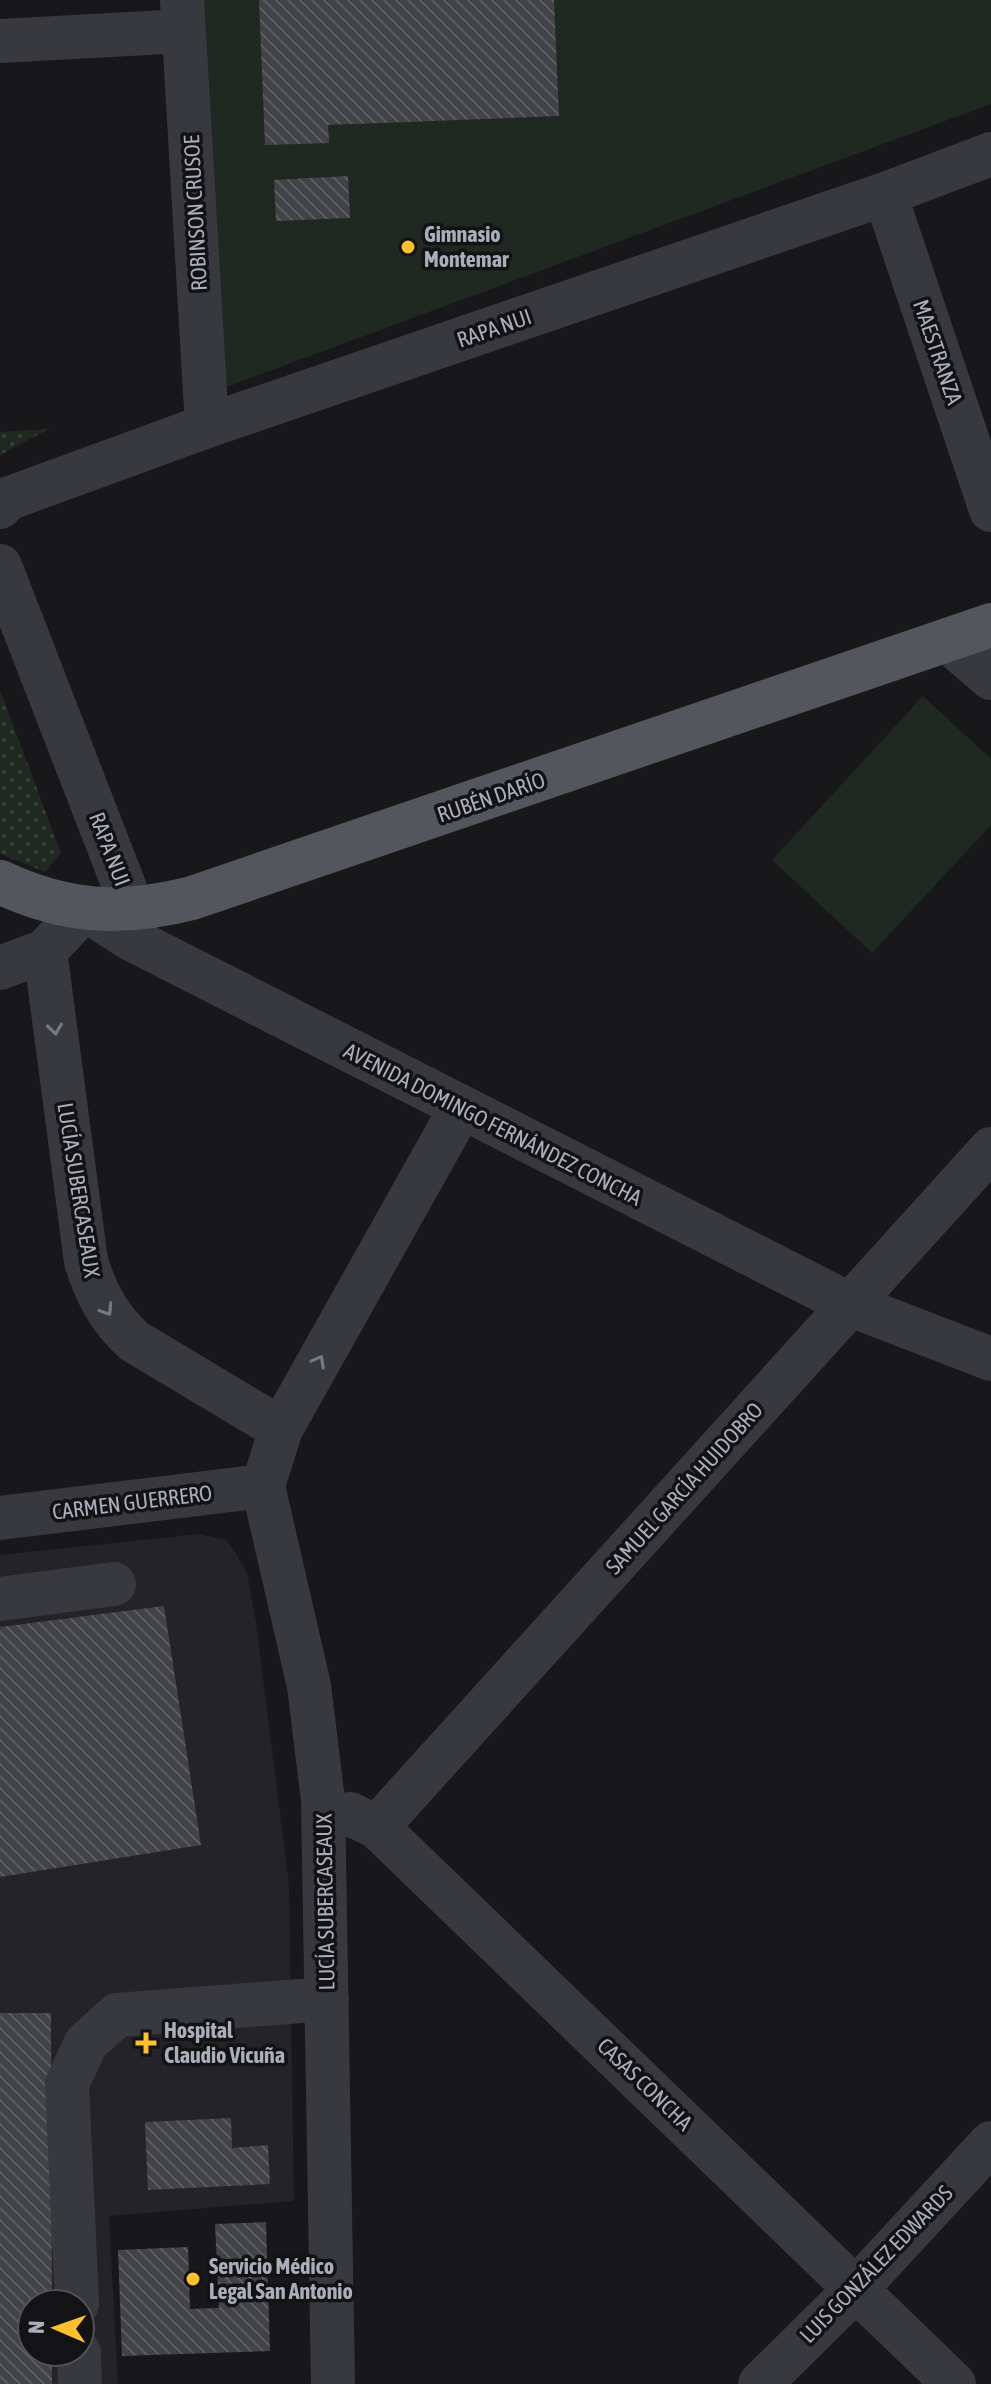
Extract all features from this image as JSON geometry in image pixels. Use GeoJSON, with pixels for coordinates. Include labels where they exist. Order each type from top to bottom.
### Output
{"type":"FeatureCollection","features":[{"type":"Feature","properties":{"kind":"main road","name":"RUBÉN DARÍO"},"geometry":{"type":"LineString","coordinates":[[85,909],[166,905],[233,885],[991,625]]}},
{"type":"Feature","properties":{"kind":"main road","name":"AVENIDA DOMINGO FERNÁNDEZ CONCHA"},"geometry":{"type":"LineString","coordinates":[[0,882],[22,892],[85,909]]}},
{"type":"Feature","properties":{"kind":"street"},"geometry":{"type":"LineString","coordinates":[[0,41],[183,15]]}},
{"type":"Feature","properties":{"kind":"street","name":"ROBINSON CRUSOE"},"geometry":{"type":"LineString","coordinates":[[183,15],[207,426]]}},
{"type":"Feature","properties":{"kind":"street","name":"RAPA NUI"},"geometry":{"type":"LineString","coordinates":[[0,507],[7,499],[207,426],[885,194],[991,154]]}},
{"type":"Feature","properties":{"kind":"street","name":"MAESTRANZA"},"geometry":{"type":"LineString","coordinates":[[885,194],[991,510]]}},
{"type":"Feature","properties":{"kind":"street","name":"RAPA NUI"},"geometry":{"type":"LineString","coordinates":[[0,566],[133,909]]}},
{"type":"Feature","properties":{"kind":"street"},"geometry":{"type":"LineString","coordinates":[[947,640],[991,678]]}},
{"type":"Feature","properties":{"kind":"street"},"geometry":{"type":"LineString","coordinates":[[0,968],[45,951],[85,909]]}},
{"type":"Feature","properties":{"kind":"street","name":"AVENIDA DOMINGO FERNÁNDEZ CONCHA"},"geometry":{"type":"LineString","coordinates":[[85,909],[131,939],[851,1305],[991,1359]]}},
{"type":"Feature","properties":{"kind":"street","name":"LUCÍA SUBERCASEAUX"},"geometry":{"type":"LineString","coordinates":[[45,951],[86,1261],[98,1296],[118,1326],[134,1341],[281,1429]]}},
{"type":"Feature","properties":{"kind":"street"},"geometry":{"type":"LineString","coordinates":[[263,1486],[281,1429],[461,1108]]}},
{"type":"Feature","properties":{"kind":"street","name":"SAMUEL GARCÍA HUIDOBRO"},"geometry":{"type":"LineString","coordinates":[[377,1827],[991,1149]]}},
{"type":"Feature","properties":{"kind":"street","name":"LUCÍA SUBERCASEAUX"},"geometry":{"type":"LineString","coordinates":[[263,1486],[309,1686],[323,1800],[333,2384]]}},
{"type":"Feature","properties":{"kind":"street","name":"CARMEN GUERRERO"},"geometry":{"type":"LineString","coordinates":[[0,1518],[263,1486]]}},
{"type":"Feature","properties":{"kind":"street"},"geometry":{"type":"LineString","coordinates":[[0,1599],[114,1584]]}},
{"type":"Feature","properties":{"kind":"street","name":"CASAS CONCHA"},"geometry":{"type":"LineString","coordinates":[[323,1800],[377,1827],[954,2384]]}},
{"type":"Feature","properties":{"kind":"street"},"geometry":{"type":"LineString","coordinates":[[76,2288],[67,2084],[86,2043],[117,2015],[327,1999]]}},
{"type":"Feature","properties":{"kind":"street","name":"LUIS GONZÁLEZ EDWARDS"},"geometry":{"type":"LineString","coordinates":[[760,2384],[857,2288],[991,2143]]}},
{"type":"Feature","properties":{"kind":"shaded area","name":"Gimnasio Montemar"},"geometry":{"type":"Polygon","coordinates":[[[197,0],[991,0],[991,104],[218,390],[197,0]]]}},
{"type":"Feature","properties":{"kind":"shaded area"},"geometry":{"type":"Polygon","coordinates":[[[49,429],[0,455],[0,432],[49,429]]]}},
{"type":"Feature","properties":{"kind":"shaded area"},"geometry":{"type":"Polygon","coordinates":[[[0,690],[61,853],[45,872],[0,854],[0,690]]]}},
{"type":"Feature","properties":{"kind":"shaded area"},"geometry":{"type":"Polygon","coordinates":[[[923,696],[991,759],[991,825],[872,953],[772,860],[923,696]]]}},
{"type":"Feature","properties":{"kind":"shaded area","name":"Hospital Claudio Vicuña"},"geometry":{"type":"Polygon","coordinates":[[[200,1534],[225,1540],[247,1573],[289,1885],[294,2201],[109,2216],[118,2384],[0,2384],[0,1555],[200,1534]]]}},
{"type":"Feature","properties":{"kind":"building"},"geometry":{"type":"Polygon","coordinates":[[[259,0],[554,0],[559,116],[328,125],[329,143],[265,145],[259,0]]]}},
{"type":"Feature","properties":{"kind":"building"},"geometry":{"type":"Polygon","coordinates":[[[348,176],[350,218],[276,221],[274,180],[348,176]]]}},
{"type":"Feature","properties":{"kind":"building"},"geometry":{"type":"Polygon","coordinates":[[[164,1606],[201,1845],[0,1877],[0,1627],[164,1606]]]}},
{"type":"Feature","properties":{"kind":"building"},"geometry":{"type":"Polygon","coordinates":[[[0,2013],[51,2013],[52,2288],[16,2288],[16,2368],[52,2368],[52,2384],[0,2384],[0,2013]]]}},
{"type":"Feature","properties":{"kind":"building"},"geometry":{"type":"Polygon","coordinates":[[[231,2118],[232,2148],[268,2145],[270,2184],[148,2190],[145,2122],[231,2118]]]}},
{"type":"Feature","properties":{"kind":"building"},"geometry":{"type":"Polygon","coordinates":[[[266,2222],[270,2351],[122,2356],[118,2250],[188,2247],[190,2309],[219,2308],[215,2224],[266,2222]]]}},
{"type":"Feature","properties":{"kind":"place","name":"Gimnasio Montemar"},"geometry":{"type":"Point","coordinates":[408,247]}},
{"type":"Feature","properties":{"kind":"place","name":"Hospital Claudio Vicuña"},"geometry":{"type":"Point","coordinates":[146,2043]}},
{"type":"Feature","properties":{"kind":"place","name":"Servicio Médico Legal San Antonio"},"geometry":{"type":"Point","coordinates":[193,2279]}}]}
